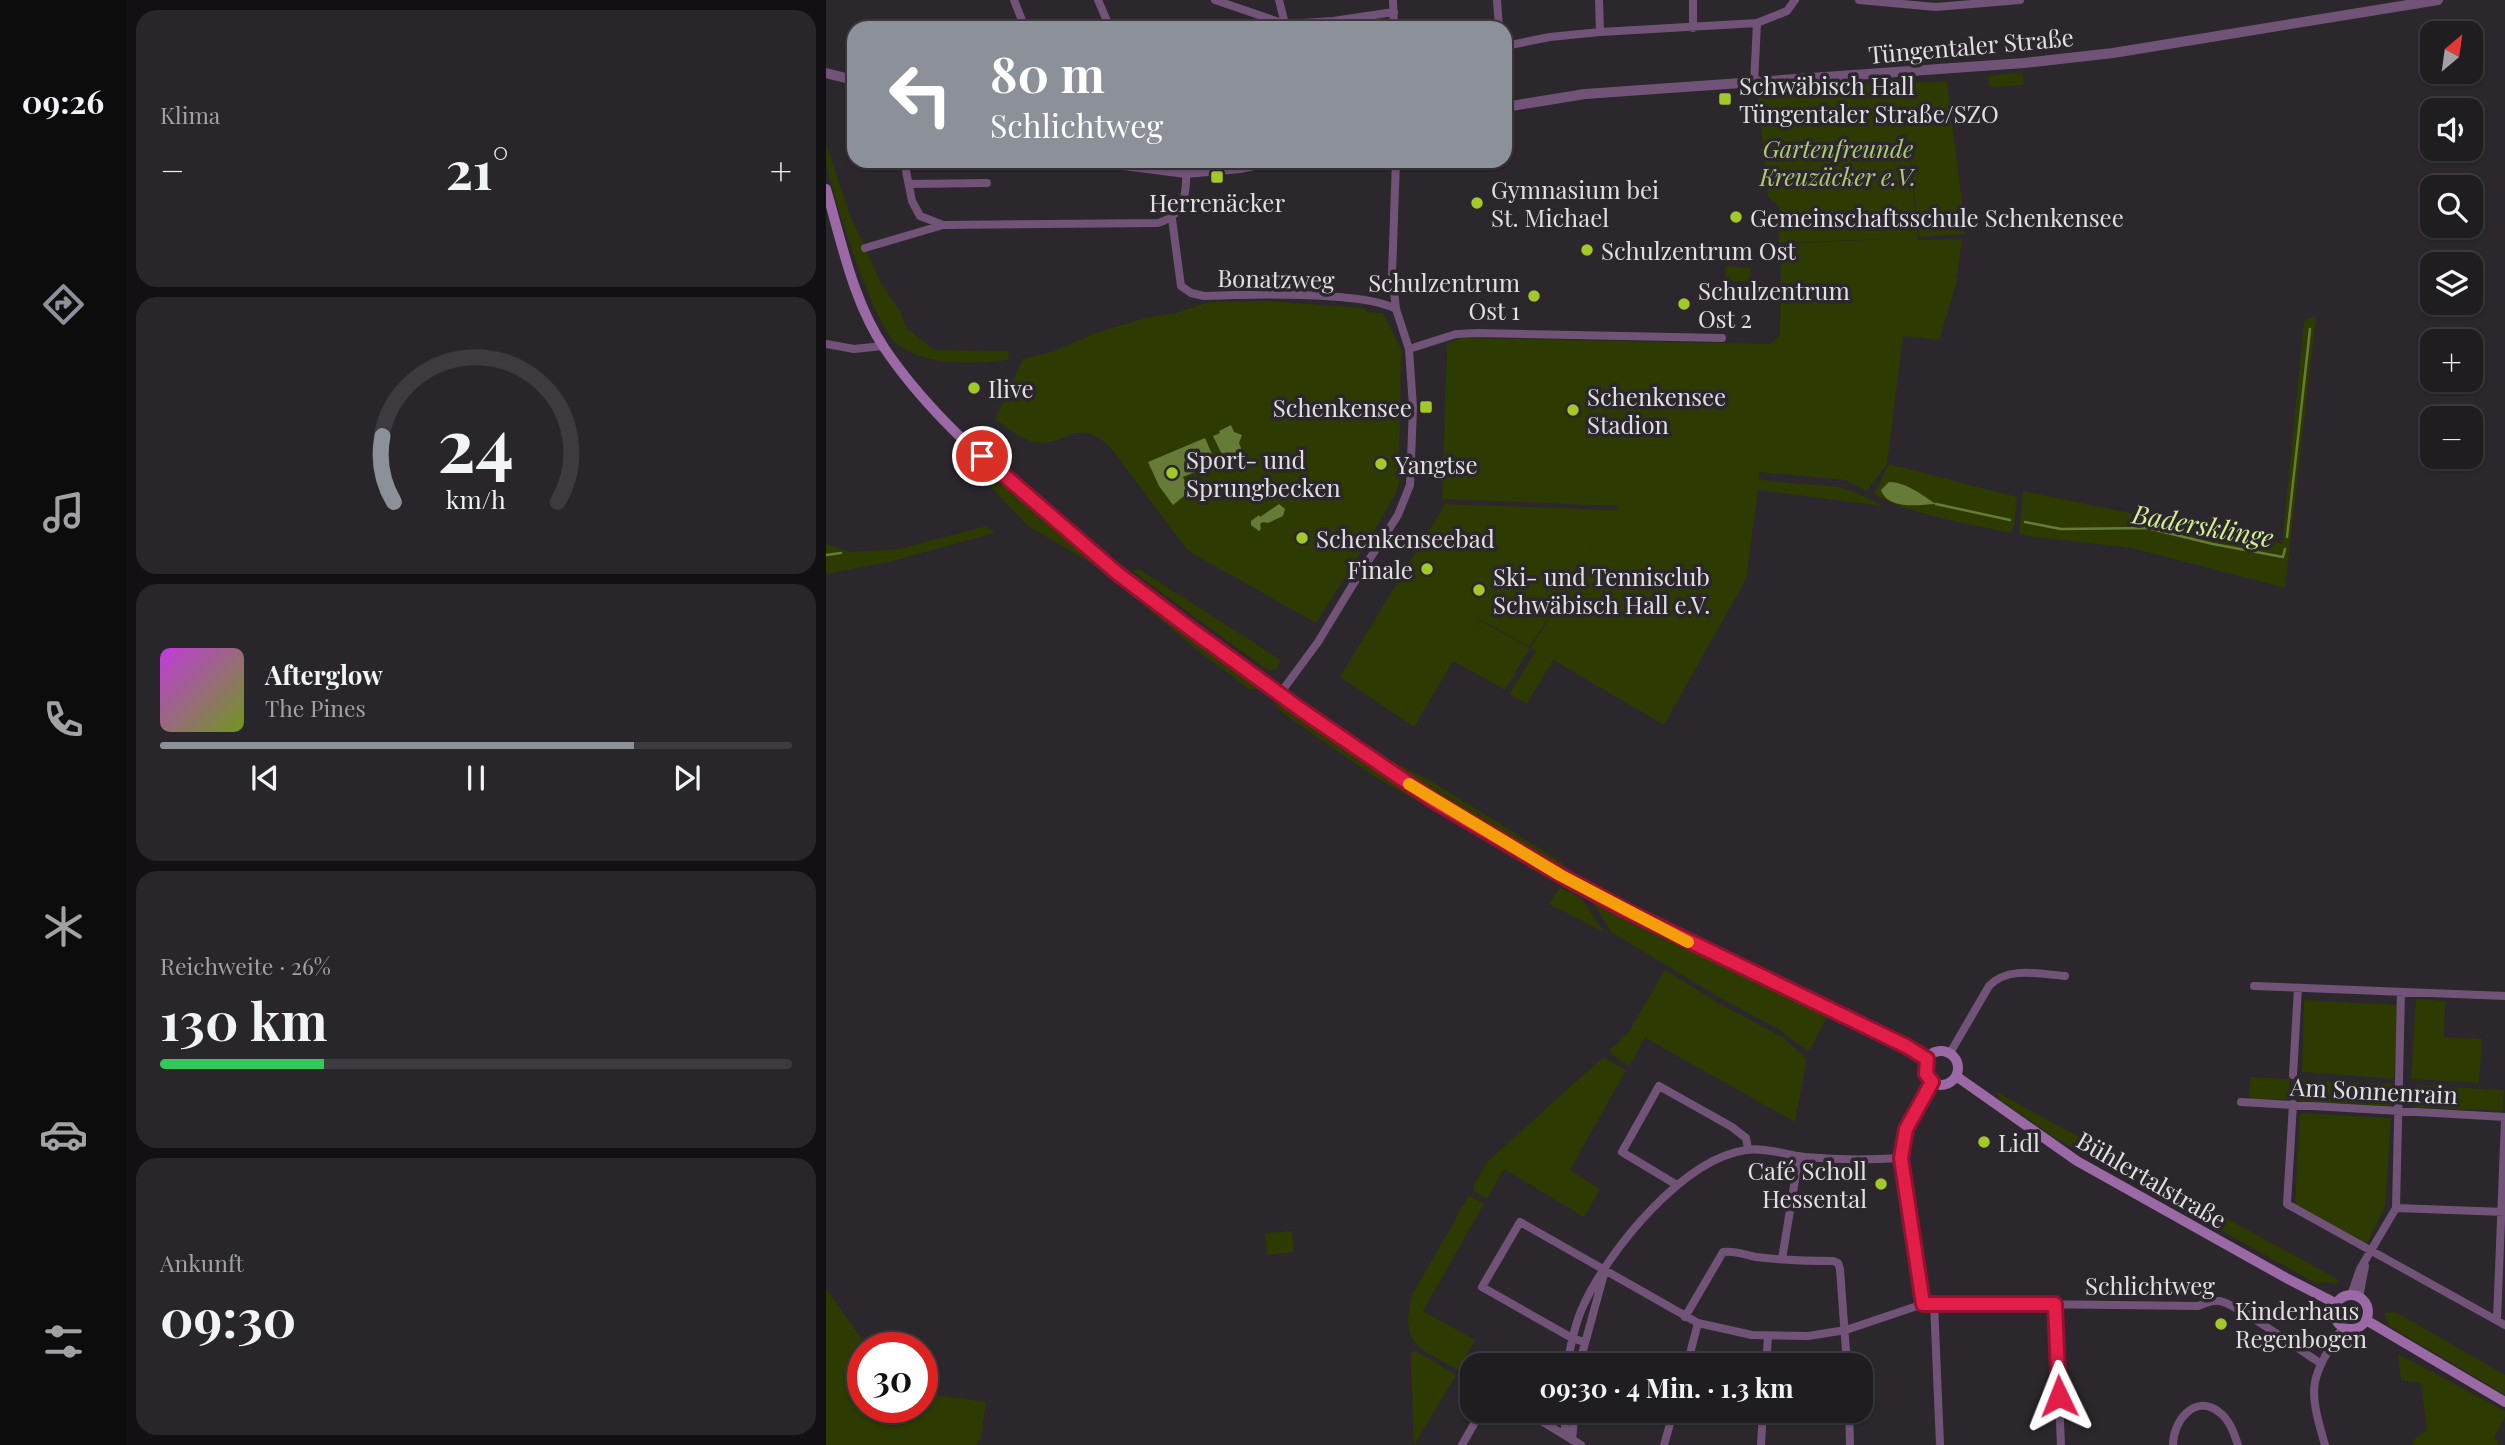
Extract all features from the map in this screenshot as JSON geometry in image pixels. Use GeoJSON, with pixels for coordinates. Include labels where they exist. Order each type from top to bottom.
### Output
{"type":"FeatureCollection","features":[{"type":"Feature","properties":{"kind":"main road"},"geometry":{"type":"LineString","coordinates":[[826,189],[853,283],[883,346],[922,396],[971,446],[1117,573],[1279,695],[1434,801],[1560,875],[1689,943],[1906,1046],[1927,1059]]}},
{"type":"Feature","properties":{"kind":"main road"},"geometry":{"type":"LineString","coordinates":[[1934,1052],[1950,1053],[1957,1061],[1956,1076],[1948,1083],[1932,1082],[1926,1074],[1927,1059],[1934,1052]]}},
{"type":"Feature","properties":{"kind":"main road","name":"Bühlertalstraße"},"geometry":{"type":"LineString","coordinates":[[1956,1076],[2077,1161],[2337,1304]]}},
{"type":"Feature","properties":{"kind":"main road"},"geometry":{"type":"LineString","coordinates":[[2355,1296],[2367,1308],[2366,1320],[2356,1328],[2343,1326],[2335,1316],[2337,1304],[2343,1298],[2355,1296]]}},
{"type":"Feature","properties":{"kind":"main road"},"geometry":{"type":"LineString","coordinates":[[2366,1320],[2505,1402]]}},
{"type":"Feature","properties":{"kind":"street"},"geometry":{"type":"LineString","coordinates":[[1014,0],[1022,21]]}},
{"type":"Feature","properties":{"kind":"street"},"geometry":{"type":"LineString","coordinates":[[1098,0],[1107,21]]}},
{"type":"Feature","properties":{"kind":"street"},"geometry":{"type":"LineString","coordinates":[[1215,0],[1276,21]]}},
{"type":"Feature","properties":{"kind":"street"},"geometry":{"type":"LineString","coordinates":[[1279,0],[1284,21]]}},
{"type":"Feature","properties":{"kind":"street"},"geometry":{"type":"LineString","coordinates":[[1393,0],[1394,21]]}},
{"type":"Feature","properties":{"kind":"street"},"geometry":{"type":"LineString","coordinates":[[1497,0],[1498,21]]}},
{"type":"Feature","properties":{"kind":"street"},"geometry":{"type":"LineString","coordinates":[[1599,0],[1600,32]]}},
{"type":"Feature","properties":{"kind":"street"},"geometry":{"type":"LineString","coordinates":[[1693,0],[1693,28]]}},
{"type":"Feature","properties":{"kind":"street"},"geometry":{"type":"LineString","coordinates":[[1512,45],[1550,37],[1600,32],[1757,23],[1787,11],[1795,0]]}},
{"type":"Feature","properties":{"kind":"street"},"geometry":{"type":"LineString","coordinates":[[1859,0],[1936,7],[2020,0]]}},
{"type":"Feature","properties":{"kind":"street","name":"Tüngentaler Straße"},"geometry":{"type":"LineString","coordinates":[[1512,106],[1585,94],[1754,84],[2088,56],[2438,0]]}},
{"type":"Feature","properties":{"kind":"street"},"geometry":{"type":"LineString","coordinates":[[1352,21],[1394,12]]}},
{"type":"Feature","properties":{"kind":"street"},"geometry":{"type":"LineString","coordinates":[[1754,84],[1757,23]]}},
{"type":"Feature","properties":{"kind":"street"},"geometry":{"type":"LineString","coordinates":[[826,73],[847,78]]}},
{"type":"Feature","properties":{"kind":"street"},"geometry":{"type":"LineString","coordinates":[[906,168],[912,201],[920,216],[943,225]]}},
{"type":"Feature","properties":{"kind":"street"},"geometry":{"type":"LineString","coordinates":[[1147,168],[1186,173],[1240,168]]}},
{"type":"Feature","properties":{"kind":"street"},"geometry":{"type":"LineString","coordinates":[[1279,695],[1318,642],[1398,515],[1407,496],[1413,407],[1409,349],[1396,309],[1392,274],[1396,168]]}},
{"type":"Feature","properties":{"kind":"street"},"geometry":{"type":"LineString","coordinates":[[865,248],[943,225],[1158,223],[1172,219],[1182,206],[1187,188],[1186,173]]}},
{"type":"Feature","properties":{"kind":"street"},"geometry":{"type":"LineString","coordinates":[[910,184],[987,183]]}},
{"type":"Feature","properties":{"kind":"street","name":"Bonatzweg"},"geometry":{"type":"LineString","coordinates":[[1172,219],[1181,286],[1191,293],[1203,296],[1324,297],[1385,303],[1396,309]]}},
{"type":"Feature","properties":{"kind":"street"},"geometry":{"type":"LineString","coordinates":[[1409,349],[1456,334],[1722,338]]}},
{"type":"Feature","properties":{"kind":"street"},"geometry":{"type":"LineString","coordinates":[[826,344],[854,349],[883,346]]}},
{"type":"Feature","properties":{"kind":"street"},"geometry":{"type":"LineString","coordinates":[[1950,1053],[1989,986],[1996,979],[2010,973],[2065,976]]}},
{"type":"Feature","properties":{"kind":"street"},"geometry":{"type":"LineString","coordinates":[[2254,986],[2505,996]]}},
{"type":"Feature","properties":{"kind":"street"},"geometry":{"type":"LineString","coordinates":[[2293,1075],[2298,988]]}},
{"type":"Feature","properties":{"kind":"street"},"geometry":{"type":"LineString","coordinates":[[2355,1296],[2371,1250],[2396,1208],[2401,993]]}},
{"type":"Feature","properties":{"kind":"street"},"geometry":{"type":"LineString","coordinates":[[1923,1304],[1901,1158],[1906,1129],[1932,1082]]}},
{"type":"Feature","properties":{"kind":"street"},"geometry":{"type":"LineString","coordinates":[[1678,1185],[1622,1152],[1659,1086],[1732,1127],[1746,1138],[1748,1149]]}},
{"type":"Feature","properties":{"kind":"street","name":"Am Sonnenrain"},"geometry":{"type":"LineString","coordinates":[[2241,1102],[2505,1119]]}},
{"type":"Feature","properties":{"kind":"street"},"geometry":{"type":"LineString","coordinates":[[2293,1104],[2286,1202],[2505,1325]]}},
{"type":"Feature","properties":{"kind":"street"},"geometry":{"type":"LineString","coordinates":[[2497,1320],[2505,1119]]}},
{"type":"Feature","properties":{"kind":"street"},"geometry":{"type":"LineString","coordinates":[[1569,1353],[1583,1306],[1594,1284],[1625,1240],[1678,1185],[1711,1162],[1748,1149],[1836,1159],[1901,1158]]}},
{"type":"Feature","properties":{"kind":"street"},"geometry":{"type":"LineString","coordinates":[[1782,1259],[1799,1156]]}},
{"type":"Feature","properties":{"kind":"street"},"geometry":{"type":"LineString","coordinates":[[2396,1208],[2503,1212]]}},
{"type":"Feature","properties":{"kind":"street","name":"Schlichtweg"},"geometry":{"type":"LineString","coordinates":[[1572,1338],[1482,1287],[1520,1222],[1685,1317],[1698,1323],[1752,1335],[1808,1336],[1846,1330],[1923,1304],[1934,1303],[2198,1306],[2216,1301],[2224,1302],[2320,1363]]}},
{"type":"Feature","properties":{"kind":"street"},"geometry":{"type":"LineString","coordinates":[[1685,1317],[1723,1252],[1782,1259],[1833,1261],[1838,1263],[1847,1353]]}},
{"type":"Feature","properties":{"kind":"street"},"geometry":{"type":"LineString","coordinates":[[1582,1353],[1605,1271]]}},
{"type":"Feature","properties":{"kind":"street"},"geometry":{"type":"LineString","coordinates":[[1934,1303],[1940,1445]]}},
{"type":"Feature","properties":{"kind":"street"},"geometry":{"type":"LineString","coordinates":[[2055,1304],[2061,1445]]}},
{"type":"Feature","properties":{"kind":"street"},"geometry":{"type":"LineString","coordinates":[[1689,1353],[1698,1323]]}},
{"type":"Feature","properties":{"kind":"street"},"geometry":{"type":"LineString","coordinates":[[2325,1445],[2312,1392],[2314,1377],[2343,1326]]}},
{"type":"Feature","properties":{"kind":"street"},"geometry":{"type":"LineString","coordinates":[[1767,1353],[1768,1336]]}},
{"type":"Feature","properties":{"kind":"street"},"geometry":{"type":"LineString","coordinates":[[1572,1338],[1584,1342]]}},
{"type":"Feature","properties":{"kind":"street"},"geometry":{"type":"LineString","coordinates":[[2173,1445],[2175,1427],[2185,1412],[2194,1407],[2217,1410],[2227,1420],[2238,1445]]}},
{"type":"Feature","properties":{"kind":"street"},"geometry":{"type":"LineString","coordinates":[[1462,1445],[1475,1423]]}},
{"type":"Feature","properties":{"kind":"street"},"geometry":{"type":"LineString","coordinates":[[1543,1423],[1581,1445]]}},
{"type":"Feature","properties":{"kind":"street"},"geometry":{"type":"LineString","coordinates":[[1565,1423],[1572,1442]]}},
{"type":"Feature","properties":{"kind":"street"},"geometry":{"type":"LineString","coordinates":[[1572,1442],[1574,1423]]}},
{"type":"Feature","properties":{"kind":"street"},"geometry":{"type":"LineString","coordinates":[[1664,1445],[1670,1423]]}},
{"type":"Feature","properties":{"kind":"street"},"geometry":{"type":"LineString","coordinates":[[1761,1445],[1762,1423]]}},
{"type":"Feature","properties":{"kind":"street"},"geometry":{"type":"LineString","coordinates":[[1849,1423],[1850,1445]]}},
{"type":"Feature","properties":{"kind":"green space"},"geometry":{"type":"Polygon","coordinates":[[[2022,72],[2024,85],[1990,87],[1988,76],[2022,72]]]}},
{"type":"Feature","properties":{"kind":"green space","name":"Gartenfreunde Kreuzäcker e.V."},"geometry":{"type":"Polygon","coordinates":[[[1947,82],[1966,234],[1919,237],[1906,124],[1918,240],[1962,239],[1957,276],[1951,275],[1958,278],[1939,340],[1903,336],[1887,464],[1867,491],[1845,480],[1759,472],[1759,479],[1838,487],[1858,493],[1883,506],[1758,490],[1746,579],[1664,725],[1553,660],[1527,704],[1509,694],[1536,651],[1531,648],[1593,546],[1530,647],[1479,619],[1470,635],[1479,620],[1530,648],[1505,690],[1453,661],[1414,727],[1340,677],[1445,504],[1616,510],[1618,506],[1442,499],[1447,344],[1461,338],[1770,344],[1780,335],[1781,244],[1885,239],[1779,243],[1779,206],[1768,197],[1757,88],[1947,82]]]}},
{"type":"Feature","properties":{"kind":"green space"},"geometry":{"type":"Polygon","coordinates":[[[826,144],[850,215],[881,283],[900,311],[906,327],[934,350],[1009,351],[1008,360],[951,362],[923,357],[898,345],[878,315],[846,232],[827,166],[826,144]]]}},
{"type":"Feature","properties":{"kind":"green space"},"geometry":{"type":"Polygon","coordinates":[[[1726,266],[1751,268],[1750,282],[1725,280],[1726,266]]]}},
{"type":"Feature","properties":{"kind":"green space"},"geometry":{"type":"Polygon","coordinates":[[[1735,288],[1763,290],[1762,304],[1734,302],[1735,288]]]}},
{"type":"Feature","properties":{"kind":"green space"},"geometry":{"type":"Polygon","coordinates":[[[1268,301],[1364,308],[1367,312],[1383,313],[1401,349],[1399,484],[1373,533],[1316,623],[1188,551],[1110,447],[1098,438],[1088,433],[1079,433],[1045,443],[1033,442],[995,419],[1023,359],[1054,351],[1096,333],[1209,302],[1268,301]]]}},
{"type":"Feature","properties":{"kind":"green space"},"geometry":{"type":"Polygon","coordinates":[[[2316,316],[2285,588],[2132,548],[2019,535],[2023,491],[2282,544],[2304,321],[2316,316]]]}},
{"type":"Feature","properties":{"kind":"green space"},"geometry":{"type":"Polygon","coordinates":[[[968,453],[1104,571],[1028,526],[963,458],[968,453]]]}},
{"type":"Feature","properties":{"kind":"green space"},"geometry":{"type":"Polygon","coordinates":[[[1889,464],[2017,497],[2014,526],[2010,533],[1922,513],[1889,502],[1874,494],[1889,464]]]}},
{"type":"Feature","properties":{"kind":"green space"},"geometry":{"type":"Polygon","coordinates":[[[986,526],[995,533],[884,563],[826,574],[826,544],[850,552],[899,549],[986,526]]]}},
{"type":"Feature","properties":{"kind":"green space"},"geometry":{"type":"Polygon","coordinates":[[[1139,569],[1281,660],[1276,670],[1267,670],[1132,571],[1139,569]]]}},
{"type":"Feature","properties":{"kind":"green space"},"geometry":{"type":"Polygon","coordinates":[[[1122,583],[1259,689],[1249,689],[1198,651],[1118,584],[1122,583]]]}},
{"type":"Feature","properties":{"kind":"green space"},"geometry":{"type":"Polygon","coordinates":[[[1268,695],[1365,762],[1552,876],[1554,880],[1372,775],[1281,712],[1268,695]]]}},
{"type":"Feature","properties":{"kind":"green space"},"geometry":{"type":"Polygon","coordinates":[[[1372,751],[1431,781],[1564,865],[1558,868],[1415,782],[1372,751]]]}},
{"type":"Feature","properties":{"kind":"green space"},"geometry":{"type":"Polygon","coordinates":[[[1560,887],[1581,898],[1604,932],[1549,904],[1560,887]]]}},
{"type":"Feature","properties":{"kind":"green space"},"geometry":{"type":"Polygon","coordinates":[[[1589,896],[1742,975],[1828,1015],[1810,1050],[1611,932],[1589,896]]]}},
{"type":"Feature","properties":{"kind":"green space"},"geometry":{"type":"Polygon","coordinates":[[[1665,970],[1720,1004],[1784,1038],[1807,1059],[1795,1122],[1645,1038],[1629,1066],[1612,1055],[1610,1049],[1628,1033],[1665,970]]]}},
{"type":"Feature","properties":{"kind":"green space"},"geometry":{"type":"Polygon","coordinates":[[[2416,999],[2445,1001],[2444,1037],[2482,1039],[2479,1083],[2411,1079],[2416,999]]]}},
{"type":"Feature","properties":{"kind":"green space"},"geometry":{"type":"Polygon","coordinates":[[[2304,1000],[2398,1005],[2394,1079],[2302,1072],[2304,1000]]]}},
{"type":"Feature","properties":{"kind":"green space"},"geometry":{"type":"Polygon","coordinates":[[[1603,1057],[1626,1070],[1570,1170],[1600,1189],[1584,1217],[1504,1169],[1487,1199],[1474,1191],[1473,1187],[1488,1161],[1603,1057]]]}},
{"type":"Feature","properties":{"kind":"green space"},"geometry":{"type":"Polygon","coordinates":[[[2250,1077],[2290,1079],[2288,1099],[2249,1099],[2250,1077]]]}},
{"type":"Feature","properties":{"kind":"green space"},"geometry":{"type":"Polygon","coordinates":[[[2299,1080],[2393,1084],[2392,1106],[2298,1101],[2299,1080]]]}},
{"type":"Feature","properties":{"kind":"green space"},"geometry":{"type":"Polygon","coordinates":[[[2414,1085],[2504,1090],[2503,1111],[2413,1107],[2414,1085]]]}},
{"type":"Feature","properties":{"kind":"green space"},"geometry":{"type":"Polygon","coordinates":[[[1997,1092],[2339,1280],[2335,1284],[2317,1284],[2052,1136],[2000,1100],[1997,1092]]]}},
{"type":"Feature","properties":{"kind":"green space"},"geometry":{"type":"Polygon","coordinates":[[[2300,1113],[2391,1118],[2385,1207],[2367,1244],[2295,1204],[2300,1113]]]}},
{"type":"Feature","properties":{"kind":"green space"},"geometry":{"type":"Polygon","coordinates":[[[1469,1195],[1484,1204],[1423,1311],[1475,1340],[1468,1353],[1460,1353],[1458,1370],[1423,1350],[1411,1335],[1408,1325],[1412,1295],[1469,1195]]]}},
{"type":"Feature","properties":{"kind":"green space"},"geometry":{"type":"Polygon","coordinates":[[[1292,1231],[1294,1252],[1267,1255],[1265,1233],[1292,1231]]]}},
{"type":"Feature","properties":{"kind":"green space"},"geometry":{"type":"Polygon","coordinates":[[[826,1289],[857,1332],[847,1332],[847,1423],[938,1423],[938,1395],[986,1402],[981,1439],[976,1445],[826,1445],[826,1289]]]}},
{"type":"Feature","properties":{"kind":"green space"},"geometry":{"type":"Polygon","coordinates":[[[2396,1312],[2505,1375],[2505,1395],[2389,1326],[2384,1313],[2396,1312]]]}},
{"type":"Feature","properties":{"kind":"green space"},"geometry":{"type":"Polygon","coordinates":[[[1416,1351],[1456,1375],[1414,1445],[1411,1352],[1416,1351]]]}},
{"type":"Feature","properties":{"kind":"green space"},"geometry":{"type":"Polygon","coordinates":[[[2398,1354],[2505,1411],[2505,1417],[2494,1438],[2499,1442],[2497,1445],[2414,1445],[2412,1441],[2427,1430],[2421,1383],[2401,1380],[2398,1354]]]}},
{"type":"Feature","properties":{"kind":"shaded area"},"geometry":{"type":"Polygon","coordinates":[[[1231,425],[1234,432],[1242,435],[1239,443],[1242,451],[1224,459],[1213,436],[1231,425]]]}},
{"type":"Feature","properties":{"kind":"shaded area","name":"Sport- und Sprungbecken"},"geometry":{"type":"Polygon","coordinates":[[[1205,438],[1216,463],[1183,477],[1189,492],[1173,505],[1159,486],[1148,462],[1205,438]]]}},
{"type":"Feature","properties":{"kind":"shaded area"},"geometry":{"type":"Polygon","coordinates":[[[1889,482],[1908,487],[1936,504],[1905,505],[1890,501],[1881,490],[1889,482]]]}},
{"type":"Feature","properties":{"kind":"shaded area"},"geometry":{"type":"Polygon","coordinates":[[[1279,504],[1285,509],[1283,516],[1268,523],[1263,522],[1259,531],[1251,525],[1251,521],[1259,515],[1260,517],[1279,504]]]}},
{"type":"Feature","properties":{"kind":"waterway","name":"Badersklinge"},"geometry":{"type":"LineString","coordinates":[[2287,537],[2310,329]]}},
{"type":"Feature","properties":{"kind":"waterway","name":"Badersklinge"},"geometry":{"type":"LineString","coordinates":[[1936,504],[2010,520]]}},
{"type":"Feature","properties":{"kind":"waterway","name":"Badersklinge"},"geometry":{"type":"LineString","coordinates":[[2025,522],[2061,529],[2147,528],[2283,557],[2285,549]]}},
{"type":"Feature","properties":{"kind":"waterway","name":"Badersklinge"},"geometry":{"type":"LineString","coordinates":[[826,555],[841,553]]}},
{"type":"Feature","properties":{"kind":"slow traffic"},"geometry":{"type":"LineString","coordinates":[[1409,784],[1560,875],[1688,942]]}},
{"type":"Feature","properties":{"kind":"place","name":"Schwäbisch Hall Tüngentaler Straße/SZO"},"geometry":{"type":"Point","coordinates":[1725,99]}},
{"type":"Feature","properties":{"kind":"place","name":"Herrenäcker"},"geometry":{"type":"Point","coordinates":[1217,177]}},
{"type":"Feature","properties":{"kind":"place","name":"Gymnasium bei St. Michael"},"geometry":{"type":"Point","coordinates":[1477,203]}},
{"type":"Feature","properties":{"kind":"place","name":"Gemeinschaftsschule Schenkensee"},"geometry":{"type":"Point","coordinates":[1736,217]}},
{"type":"Feature","properties":{"kind":"place","name":"Schulzentrum Ost"},"geometry":{"type":"Point","coordinates":[1587,250]}},
{"type":"Feature","properties":{"kind":"place","name":"Schulzentrum Ost 1"},"geometry":{"type":"Point","coordinates":[1534,296]}},
{"type":"Feature","properties":{"kind":"place","name":"Schulzentrum Ost 2"},"geometry":{"type":"Point","coordinates":[1684,304]}},
{"type":"Feature","properties":{"kind":"place","name":"Ilive"},"geometry":{"type":"Point","coordinates":[974,388]}},
{"type":"Feature","properties":{"kind":"place","name":"Schenkensee"},"geometry":{"type":"Point","coordinates":[1426,407]}},
{"type":"Feature","properties":{"kind":"place","name":"Schenkensee Stadion"},"geometry":{"type":"Point","coordinates":[1573,410]}},
{"type":"Feature","properties":{"kind":"place","name":"Yangtse"},"geometry":{"type":"Point","coordinates":[1381,464]}},
{"type":"Feature","properties":{"kind":"place","name":"Sport- und Sprungbecken"},"geometry":{"type":"Point","coordinates":[1172,473]}},
{"type":"Feature","properties":{"kind":"place","name":"Schenkenseebad"},"geometry":{"type":"Point","coordinates":[1302,538]}},
{"type":"Feature","properties":{"kind":"place","name":"Finale"},"geometry":{"type":"Point","coordinates":[1427,569]}},
{"type":"Feature","properties":{"kind":"place","name":"Ski- und Tennisclub Schwäbisch Hall e.V."},"geometry":{"type":"Point","coordinates":[1479,590]}},
{"type":"Feature","properties":{"kind":"place","name":"Lidl"},"geometry":{"type":"Point","coordinates":[1984,1142]}},
{"type":"Feature","properties":{"kind":"place","name":"Café Scholl Hessental"},"geometry":{"type":"Point","coordinates":[1881,1184]}},
{"type":"Feature","properties":{"kind":"place","name":"Kinderhaus Regenbogen"},"geometry":{"type":"Point","coordinates":[2221,1324]}},
{"type":"Feature","properties":{"kind":"route"},"geometry":{"type":"LineString","coordinates":[[982,456],[1117,573],[1300,709],[1434,801],[1625,910],[1906,1046],[1927,1059],[1926,1074],[1932,1082],[1912,1115],[1901,1147],[1923,1304],[2055,1304],[2059,1396]]}}]}
